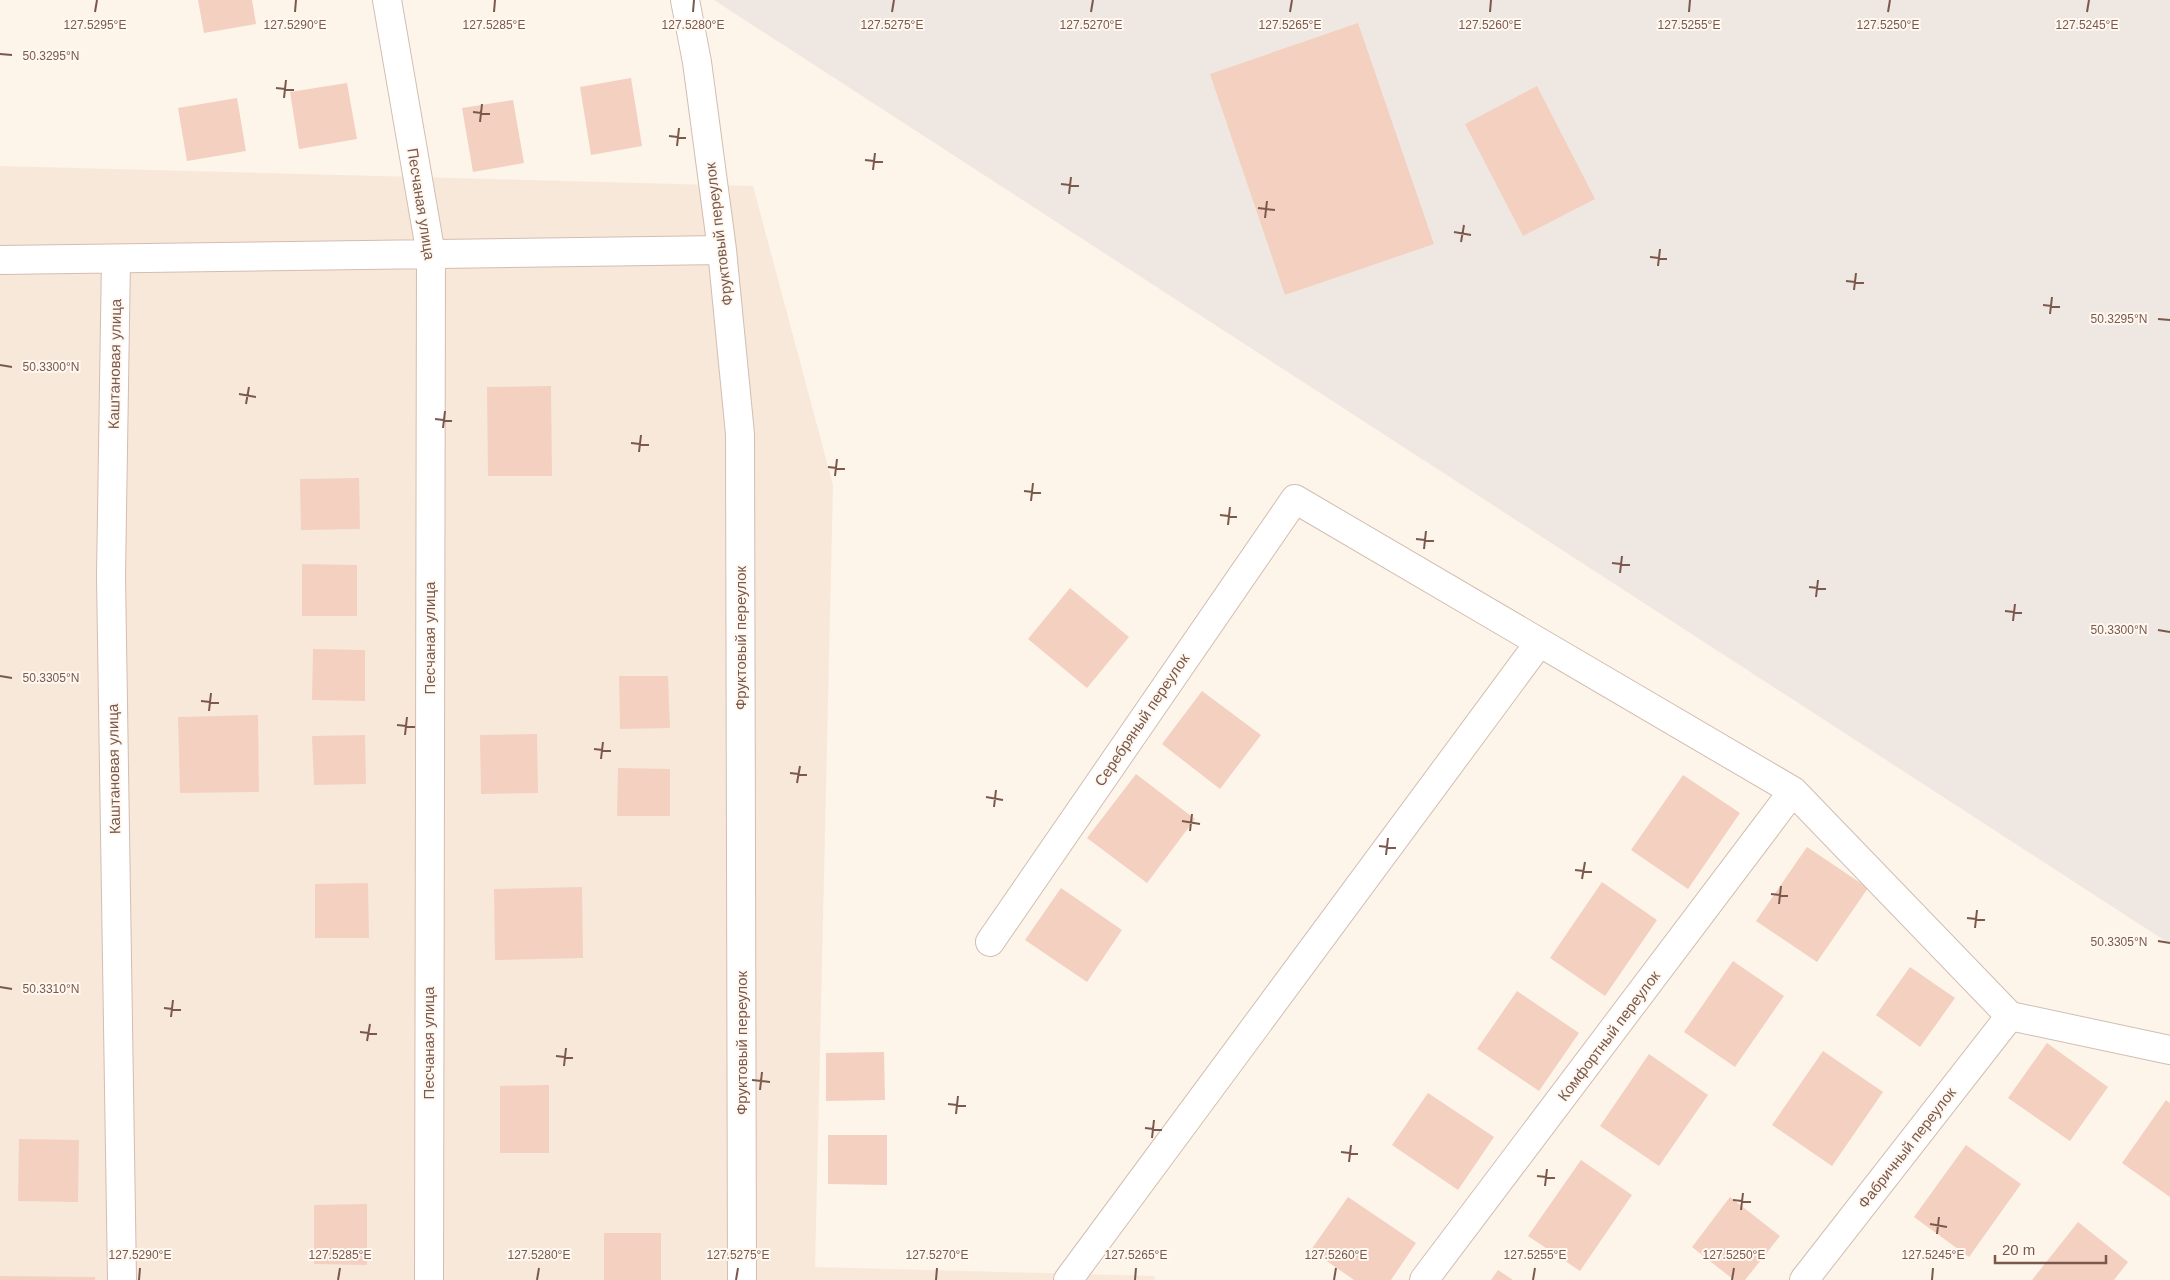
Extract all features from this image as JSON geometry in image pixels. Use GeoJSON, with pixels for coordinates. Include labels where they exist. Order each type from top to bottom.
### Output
{"type":"FeatureCollection","features":[{"type":"Feature","properties":{"kind":"street","name":"Песчаная улица"},"geometry":{"type":"LineString","coordinates":[[387,0],[431,255],[429,1280]]}},
{"type":"Feature","properties":{"kind":"street","name":"Фруктовый переулок"},"geometry":{"type":"LineString","coordinates":[[685,0],[697,62],[722,250],[740,434],[742,1280]]}},
{"type":"Feature","properties":{"kind":"street"},"geometry":{"type":"LineString","coordinates":[[0,260],[722,250]]}},
{"type":"Feature","properties":{"kind":"street","name":"Каштановая улица"},"geometry":{"type":"LineString","coordinates":[[116,259],[111,576],[122,1280]]}},
{"type":"Feature","properties":{"kind":"street","name":"Серебряный переулок"},"geometry":{"type":"LineString","coordinates":[[990,942],[1294,499],[1539,643]]}},
{"type":"Feature","properties":{"kind":"street"},"geometry":{"type":"LineString","coordinates":[[1068,1280],[1539,643],[1793,791],[2010,1016],[2170,1050]]}},
{"type":"Feature","properties":{"kind":"street","name":"Комфортный переулок"},"geometry":{"type":"LineString","coordinates":[[1424,1280],[1793,791]]}},
{"type":"Feature","properties":{"kind":"street","name":"Фабричный переулок"},"geometry":{"type":"LineString","coordinates":[[1804,1280],[2010,1016]]}},
{"type":"Feature","properties":{"kind":"shaded area"},"geometry":{"type":"Polygon","coordinates":[[[714,0],[2170,0],[2170,944],[714,0]]]}},
{"type":"Feature","properties":{"kind":"shaded area"},"geometry":{"type":"Polygon","coordinates":[[[0,166],[753,186],[833,485],[815,1267],[1154,1276],[1155,1280],[0,1280],[0,166]]]}},
{"type":"Feature","properties":{"kind":"building"},"geometry":{"type":"Polygon","coordinates":[[[198,0],[252,0],[256,24],[204,33],[198,0]]]}},
{"type":"Feature","properties":{"kind":"building"},"geometry":{"type":"Polygon","coordinates":[[[1358,23],[1434,244],[1285,295],[1210,74],[1358,23]]]}},
{"type":"Feature","properties":{"kind":"building"},"geometry":{"type":"Polygon","coordinates":[[[631,78],[642,146],[591,155],[580,87],[631,78]]]}},
{"type":"Feature","properties":{"kind":"building"},"geometry":{"type":"Polygon","coordinates":[[[347,83],[357,139],[299,149],[290,92],[347,83]]]}},
{"type":"Feature","properties":{"kind":"building"},"geometry":{"type":"Polygon","coordinates":[[[1537,86],[1595,199],[1523,236],[1465,124],[1537,86]]]}},
{"type":"Feature","properties":{"kind":"building"},"geometry":{"type":"Polygon","coordinates":[[[237,98],[246,151],[187,161],[178,108],[237,98]]]}},
{"type":"Feature","properties":{"kind":"building"},"geometry":{"type":"Polygon","coordinates":[[[513,100],[524,163],[473,172],[462,108],[513,100]]]}},
{"type":"Feature","properties":{"kind":"building"},"geometry":{"type":"Polygon","coordinates":[[[551,386],[552,476],[488,476],[487,387],[551,386]]]}},
{"type":"Feature","properties":{"kind":"building"},"geometry":{"type":"Polygon","coordinates":[[[359,478],[360,529],[301,530],[300,479],[359,478]]]}},
{"type":"Feature","properties":{"kind":"building"},"geometry":{"type":"Polygon","coordinates":[[[302,564],[357,565],[357,616],[302,616],[302,564]]]}},
{"type":"Feature","properties":{"kind":"building"},"geometry":{"type":"Polygon","coordinates":[[[1070,588],[1129,637],[1087,688],[1028,639],[1070,588]]]}},
{"type":"Feature","properties":{"kind":"building"},"geometry":{"type":"Polygon","coordinates":[[[313,649],[365,650],[365,701],[312,700],[313,649]]]}},
{"type":"Feature","properties":{"kind":"building"},"geometry":{"type":"Polygon","coordinates":[[[619,676],[668,676],[670,728],[620,729],[619,676]]]}},
{"type":"Feature","properties":{"kind":"building"},"geometry":{"type":"Polygon","coordinates":[[[1202,691],[1261,735],[1220,789],[1162,744],[1202,691]]]}},
{"type":"Feature","properties":{"kind":"building"},"geometry":{"type":"Polygon","coordinates":[[[258,715],[259,792],[180,793],[178,717],[258,715]]]}},
{"type":"Feature","properties":{"kind":"building"},"geometry":{"type":"Polygon","coordinates":[[[537,734],[538,793],[481,794],[480,735],[537,734]]]}},
{"type":"Feature","properties":{"kind":"building"},"geometry":{"type":"Polygon","coordinates":[[[365,735],[366,784],[314,785],[312,736],[365,735]]]}},
{"type":"Feature","properties":{"kind":"building"},"geometry":{"type":"Polygon","coordinates":[[[618,768],[670,769],[670,816],[617,816],[618,768]]]}},
{"type":"Feature","properties":{"kind":"building"},"geometry":{"type":"Polygon","coordinates":[[[1136,774],[1195,819],[1147,883],[1087,838],[1136,774]]]}},
{"type":"Feature","properties":{"kind":"building"},"geometry":{"type":"Polygon","coordinates":[[[1683,775],[1740,813],[1688,889],[1631,850],[1683,775]]]}},
{"type":"Feature","properties":{"kind":"building"},"geometry":{"type":"Polygon","coordinates":[[[1807,847],[1868,888],[1817,962],[1756,921],[1807,847]]]}},
{"type":"Feature","properties":{"kind":"building"},"geometry":{"type":"Polygon","coordinates":[[[1602,882],[1657,920],[1605,996],[1550,958],[1602,882]]]}},
{"type":"Feature","properties":{"kind":"building"},"geometry":{"type":"Polygon","coordinates":[[[368,883],[369,938],[315,938],[315,884],[368,883]]]}},
{"type":"Feature","properties":{"kind":"building"},"geometry":{"type":"Polygon","coordinates":[[[582,887],[583,958],[495,960],[494,889],[582,887]]]}},
{"type":"Feature","properties":{"kind":"building"},"geometry":{"type":"Polygon","coordinates":[[[1061,888],[1122,930],[1087,982],[1025,940],[1061,888]]]}},
{"type":"Feature","properties":{"kind":"building"},"geometry":{"type":"Polygon","coordinates":[[[1733,961],[1784,996],[1735,1067],[1684,1032],[1733,961]]]}},
{"type":"Feature","properties":{"kind":"building"},"geometry":{"type":"Polygon","coordinates":[[[1910,967],[1955,998],[1920,1047],[1876,1015],[1910,967]]]}},
{"type":"Feature","properties":{"kind":"building"},"geometry":{"type":"Polygon","coordinates":[[[1517,991],[1579,1033],[1539,1091],[1477,1049],[1517,991]]]}},
{"type":"Feature","properties":{"kind":"building"},"geometry":{"type":"Polygon","coordinates":[[[2047,1043],[2108,1087],[2070,1141],[2008,1098],[2047,1043]]]}},
{"type":"Feature","properties":{"kind":"building"},"geometry":{"type":"Polygon","coordinates":[[[1823,1051],[1883,1092],[1832,1166],[1772,1125],[1823,1051]]]}},
{"type":"Feature","properties":{"kind":"building"},"geometry":{"type":"Polygon","coordinates":[[[884,1052],[885,1100],[826,1101],[826,1053],[884,1052]]]}},
{"type":"Feature","properties":{"kind":"building"},"geometry":{"type":"Polygon","coordinates":[[[1649,1054],[1708,1095],[1659,1166],[1600,1126],[1649,1054]]]}},
{"type":"Feature","properties":{"kind":"building"},"geometry":{"type":"Polygon","coordinates":[[[549,1085],[549,1153],[500,1153],[500,1086],[549,1085]]]}},
{"type":"Feature","properties":{"kind":"building"},"geometry":{"type":"Polygon","coordinates":[[[1428,1093],[1494,1137],[1458,1190],[1392,1145],[1428,1093]]]}},
{"type":"Feature","properties":{"kind":"building"},"geometry":{"type":"Polygon","coordinates":[[[2166,1100],[2170,1103],[2170,1197],[2122,1163],[2166,1100]]]}},
{"type":"Feature","properties":{"kind":"building"},"geometry":{"type":"Polygon","coordinates":[[[828,1135],[887,1135],[887,1185],[828,1184],[828,1135]]]}},
{"type":"Feature","properties":{"kind":"building"},"geometry":{"type":"Polygon","coordinates":[[[19,1139],[79,1140],[78,1202],[18,1201],[19,1139]]]}},
{"type":"Feature","properties":{"kind":"building"},"geometry":{"type":"Polygon","coordinates":[[[1966,1145],[2021,1184],[1969,1257],[1914,1217],[1966,1145]]]}},
{"type":"Feature","properties":{"kind":"building"},"geometry":{"type":"Polygon","coordinates":[[[1581,1160],[1632,1195],[1580,1271],[1528,1236],[1581,1160]]]}},
{"type":"Feature","properties":{"kind":"building"},"geometry":{"type":"Polygon","coordinates":[[[1348,1197],[1416,1243],[1391,1280],[1354,1280],[1311,1250],[1348,1197]]]}},
{"type":"Feature","properties":{"kind":"building"},"geometry":{"type":"Polygon","coordinates":[[[1730,1197],[1780,1236],[1745,1280],[1734,1280],[1692,1247],[1730,1197]]]}},
{"type":"Feature","properties":{"kind":"building"},"geometry":{"type":"Polygon","coordinates":[[[367,1204],[367,1265],[314,1264],[314,1205],[367,1204]]]}},
{"type":"Feature","properties":{"kind":"building"},"geometry":{"type":"Polygon","coordinates":[[[2078,1222],[2128,1262],[2114,1280],[2032,1280],[2078,1222]]]}},
{"type":"Feature","properties":{"kind":"building"},"geometry":{"type":"Polygon","coordinates":[[[604,1233],[661,1233],[661,1280],[604,1280],[604,1233]]]}},
{"type":"Feature","properties":{"kind":"building"},"geometry":{"type":"Polygon","coordinates":[[[1498,1270],[1513,1280],[1491,1280],[1498,1270]]]}},
{"type":"Feature","properties":{"kind":"building"},"geometry":{"type":"Polygon","coordinates":[[[0,1276],[95,1277],[95,1280],[0,1280],[0,1276]]]}}]}
